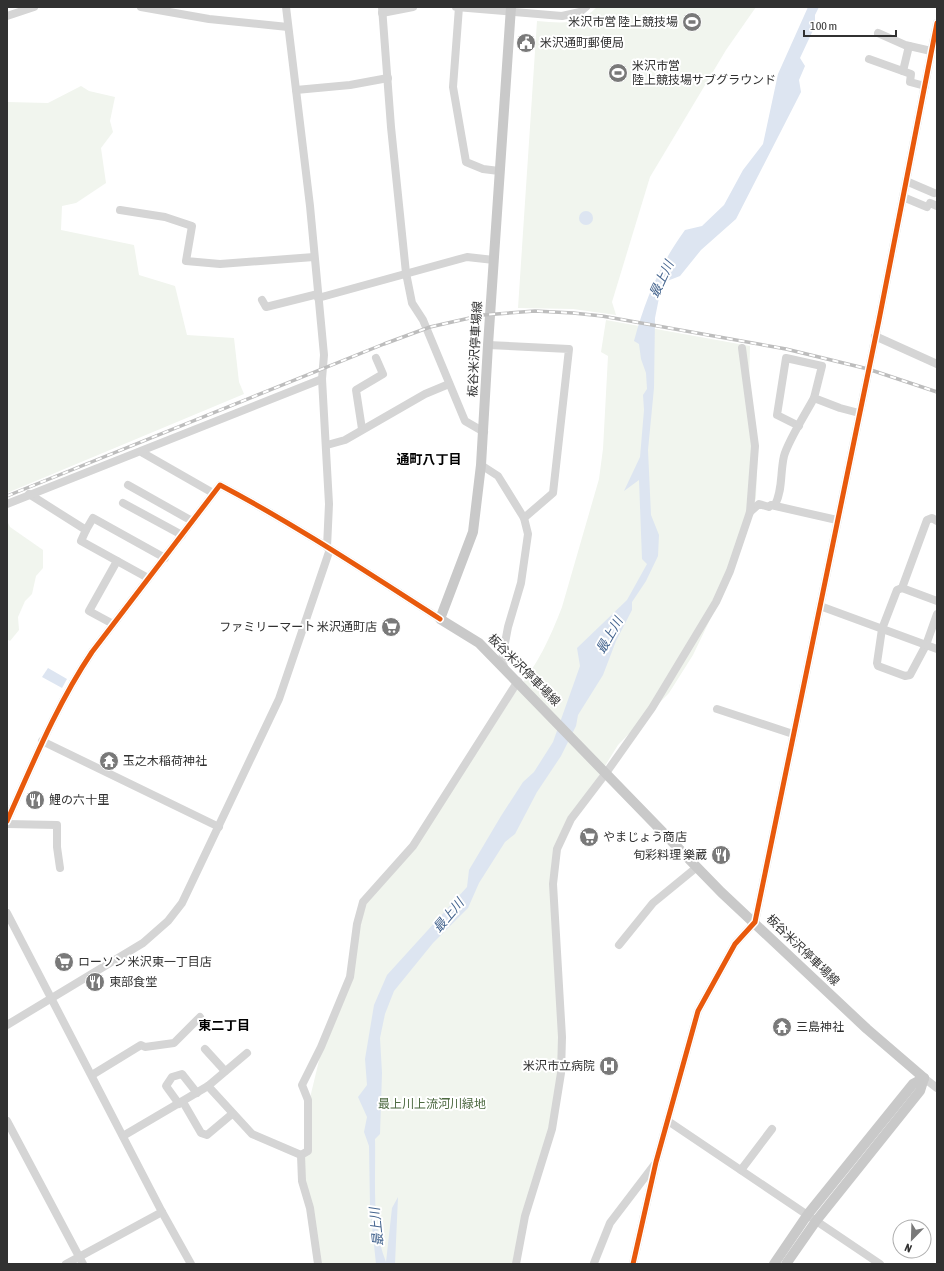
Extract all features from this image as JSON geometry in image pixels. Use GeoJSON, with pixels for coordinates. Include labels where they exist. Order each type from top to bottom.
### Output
{"type":"FeatureCollection","features":[{"type":"Feature","properties":{"kind":"main road","name":"板谷米沢停車場線"},"geometry":{"type":"LineString","coordinates":[[511,9],[499,171],[481,465],[473,532],[440,619],[479,643],[504,667],[721,892],[755,922],[867,1029],[924,1078]]}},
{"type":"Feature","properties":{"kind":"main road"},"geometry":{"type":"LineString","coordinates":[[774,1264],[808,1214],[913,1084],[924,1078]]}},
{"type":"Feature","properties":{"kind":"main road"},"geometry":{"type":"LineString","coordinates":[[786,1264],[816,1221],[920,1091],[924,1078]]}},
{"type":"Feature","properties":{"kind":"street"},"geometry":{"type":"LineString","coordinates":[[7,16],[34,7]]}},
{"type":"Feature","properties":{"kind":"street"},"geometry":{"type":"LineString","coordinates":[[143,7],[209,19],[288,27]]}},
{"type":"Feature","properties":{"kind":"street"},"geometry":{"type":"LineString","coordinates":[[7,1025],[144,943],[164,926],[182,903],[264,733],[288,677],[328,548],[329,504],[327,445],[322,379],[324,355],[286,7]]}},
{"type":"Feature","properties":{"kind":"street"},"geometry":{"type":"LineString","coordinates":[[413,7],[382,10],[391,127],[406,273],[412,303],[423,320],[465,420],[484,432]]}},
{"type":"Feature","properties":{"kind":"street"},"geometry":{"type":"LineString","coordinates":[[456,7],[511,9],[562,16],[580,12],[586,7]]}},
{"type":"Feature","properties":{"kind":"street"},"geometry":{"type":"LineString","coordinates":[[459,7],[453,87],[466,162],[483,169],[499,171]]}},
{"type":"Feature","properties":{"kind":"street"},"geometry":{"type":"LineString","coordinates":[[562,16],[564,7]]}},
{"type":"Feature","properties":{"kind":"street"},"geometry":{"type":"LineString","coordinates":[[634,1264],[656,1162],[698,1011],[735,944],[755,922],[875,336],[937,23]]}},
{"type":"Feature","properties":{"kind":"street"},"geometry":{"type":"LineString","coordinates":[[878,32],[909,46],[931,51]]}},
{"type":"Feature","properties":{"kind":"street"},"geometry":{"type":"LineString","coordinates":[[903,71],[909,46]]}},
{"type":"Feature","properties":{"kind":"street"},"geometry":{"type":"LineString","coordinates":[[869,59],[911,74],[910,82],[925,86]]}},
{"type":"Feature","properties":{"kind":"street"},"geometry":{"type":"LineString","coordinates":[[296,90],[350,85],[388,78]]}},
{"type":"Feature","properties":{"kind":"street"},"geometry":{"type":"LineString","coordinates":[[906,181],[934,193]]}},
{"type":"Feature","properties":{"kind":"street"},"geometry":{"type":"LineString","coordinates":[[903,197],[931,205]]}},
{"type":"Feature","properties":{"kind":"street"},"geometry":{"type":"LineString","coordinates":[[120,210],[165,217],[192,226],[186,261],[220,264],[314,257]]}},
{"type":"Feature","properties":{"kind":"street"},"geometry":{"type":"LineString","coordinates":[[262,300],[266,307],[318,296],[468,257],[494,260]]}},
{"type":"Feature","properties":{"kind":"street"},"geometry":{"type":"LineString","coordinates":[[875,336],[937,364]]}},
{"type":"Feature","properties":{"kind":"street"},"geometry":{"type":"LineString","coordinates":[[488,345],[569,349],[553,493],[524,518]]}},
{"type":"Feature","properties":{"kind":"street"},"geometry":{"type":"LineString","coordinates":[[516,1264],[525,1216],[552,1129],[561,1073],[562,1042],[554,920],[554,864],[557,849],[571,819],[603,770],[652,708],[716,602],[730,571],[750,512],[755,446],[742,348]]}},
{"type":"Feature","properties":{"kind":"street"},"geometry":{"type":"LineString","coordinates":[[362,429],[356,390],[383,374],[376,358]]}},
{"type":"Feature","properties":{"kind":"street"},"geometry":{"type":"LineString","coordinates":[[775,505],[779,498],[784,456],[814,398],[822,366],[786,358],[777,415],[799,426]]}},
{"type":"Feature","properties":{"kind":"street"},"geometry":{"type":"LineString","coordinates":[[7,504],[322,379]]}},
{"type":"Feature","properties":{"kind":"street"},"geometry":{"type":"LineString","coordinates":[[327,445],[344,440],[425,394],[449,384]]}},
{"type":"Feature","properties":{"kind":"street"},"geometry":{"type":"LineString","coordinates":[[814,398],[840,408],[859,413]]}},
{"type":"Feature","properties":{"kind":"street"},"geometry":{"type":"LineString","coordinates":[[143,453],[213,493]]}},
{"type":"Feature","properties":{"kind":"street"},"geometry":{"type":"LineString","coordinates":[[481,465],[498,476],[524,518],[528,534],[521,583],[508,627],[502,659],[504,667]]}},
{"type":"Feature","properties":{"kind":"street"},"geometry":{"type":"LineString","coordinates":[[128,485],[192,521]]}},
{"type":"Feature","properties":{"kind":"street"},"geometry":{"type":"LineString","coordinates":[[7,821],[42,741],[74,678],[113,624],[220,485],[251,501],[440,619]]}},
{"type":"Feature","properties":{"kind":"street"},"geometry":{"type":"LineString","coordinates":[[29,494],[86,530]]}},
{"type":"Feature","properties":{"kind":"street"},"geometry":{"type":"LineString","coordinates":[[123,503],[182,535]]}},
{"type":"Feature","properties":{"kind":"street"},"geometry":{"type":"LineString","coordinates":[[750,512],[759,504],[769,507],[771,505],[775,505],[837,520]]}},
{"type":"Feature","properties":{"kind":"street"},"geometry":{"type":"LineString","coordinates":[[148,578],[81,541],[93,518],[165,558]]}},
{"type":"Feature","properties":{"kind":"street"},"geometry":{"type":"LineString","coordinates":[[937,521],[932,518],[927,520],[902,588],[897,590],[882,628],[877,662],[878,666],[905,676],[910,675],[926,645],[937,614]]}},
{"type":"Feature","properties":{"kind":"street"},"geometry":{"type":"LineString","coordinates":[[113,624],[90,611],[117,561]]}},
{"type":"Feature","properties":{"kind":"street"},"geometry":{"type":"LineString","coordinates":[[902,588],[937,601]]}},
{"type":"Feature","properties":{"kind":"street"},"geometry":{"type":"LineString","coordinates":[[820,606],[937,649]]}},
{"type":"Feature","properties":{"kind":"street"},"geometry":{"type":"LineString","coordinates":[[301,1155],[308,1151],[308,1100],[302,1085],[327,1033],[350,977],[357,924],[363,902],[413,846],[520,684]]}},
{"type":"Feature","properties":{"kind":"street"},"geometry":{"type":"LineString","coordinates":[[717,709],[793,734]]}},
{"type":"Feature","properties":{"kind":"street"},"geometry":{"type":"LineString","coordinates":[[42,741],[219,827]]}},
{"type":"Feature","properties":{"kind":"street"},"geometry":{"type":"LineString","coordinates":[[7,824],[57,826],[60,868]]}},
{"type":"Feature","properties":{"kind":"street"},"geometry":{"type":"LineString","coordinates":[[619,945],[653,902],[697,867]]}},
{"type":"Feature","properties":{"kind":"street"},"geometry":{"type":"LineString","coordinates":[[7,913],[162,1212],[191,1264]]}},
{"type":"Feature","properties":{"kind":"street"},"geometry":{"type":"LineString","coordinates":[[92,1075],[141,1045],[145,1047],[174,1043],[200,1017]]}},
{"type":"Feature","properties":{"kind":"street"},"geometry":{"type":"LineString","coordinates":[[205,1048],[225,1071]]}},
{"type":"Feature","properties":{"kind":"street"},"geometry":{"type":"LineString","coordinates":[[123,1136],[208,1086],[247,1053]]}},
{"type":"Feature","properties":{"kind":"street"},"geometry":{"type":"LineString","coordinates":[[197,1093],[182,1074],[172,1077],[166,1086],[181,1103],[201,1133],[207,1135],[232,1114]]}},
{"type":"Feature","properties":{"kind":"street"},"geometry":{"type":"LineString","coordinates":[[924,1078],[937,1088]]}},
{"type":"Feature","properties":{"kind":"street"},"geometry":{"type":"LineString","coordinates":[[208,1086],[232,1114],[252,1134],[301,1155]]}},
{"type":"Feature","properties":{"kind":"street"},"geometry":{"type":"LineString","coordinates":[[7,1121],[81,1260]]}},
{"type":"Feature","properties":{"kind":"street"},"geometry":{"type":"LineString","coordinates":[[668,1122],[808,1214],[880,1264]]}},
{"type":"Feature","properties":{"kind":"street"},"geometry":{"type":"LineString","coordinates":[[741,1170],[772,1129]]}},
{"type":"Feature","properties":{"kind":"street"},"geometry":{"type":"LineString","coordinates":[[301,1155],[302,1181],[310,1208],[318,1264]]}},
{"type":"Feature","properties":{"kind":"street"},"geometry":{"type":"LineString","coordinates":[[595,1264],[610,1223],[656,1162]]}},
{"type":"Feature","properties":{"kind":"street"},"geometry":{"type":"LineString","coordinates":[[66,1264],[81,1260],[162,1212]]}},
{"type":"Feature","properties":{"kind":"green space"},"geometry":{"type":"Polygon","coordinates":[[[597,7],[756,7],[726,50],[650,177],[612,302],[616,315],[573,309],[518,308],[537,21],[569,22],[583,17],[597,7]]]}},
{"type":"Feature","properties":{"kind":"green space"},"geometry":{"type":"Polygon","coordinates":[[[81,86],[89,91],[115,97],[110,121],[113,132],[101,148],[106,183],[76,203],[62,206],[61,230],[134,245],[139,275],[175,286],[187,335],[234,338],[239,382],[244,394],[7,493],[7,102],[48,103],[81,86]]]}},
{"type":"Feature","properties":{"kind":"green space","name":"最上川上流河川緑地"},"geometry":{"type":"Polygon","coordinates":[[[606,320],[750,346],[749,385],[758,446],[756,498],[733,572],[693,655],[669,693],[618,745],[554,848],[561,1053],[550,1128],[514,1264],[320,1264],[304,1178],[303,1156],[310,1151],[309,1102],[322,1048],[344,1000],[365,904],[414,847],[531,670],[548,640],[562,607],[599,479],[603,449],[608,356],[601,352],[606,320]]]}},
{"type":"Feature","properties":{"kind":"green space"},"geometry":{"type":"Polygon","coordinates":[[[7,521],[10,527],[43,550],[43,568],[36,576],[32,594],[25,601],[18,617],[19,630],[10,641],[7,639],[7,521]]]}},
{"type":"Feature","properties":{"kind":"water","name":"最上川"},"geometry":{"type":"Polygon","coordinates":[[[808,7],[819,7],[815,15],[815,26],[800,58],[805,66],[799,80],[801,92],[736,219],[701,250],[680,276],[662,283],[655,318],[654,388],[648,450],[651,515],[659,535],[658,556],[646,581],[632,602],[632,610],[616,641],[603,675],[578,715],[576,726],[561,756],[537,792],[515,834],[505,842],[479,883],[468,908],[433,943],[394,991],[385,1014],[380,1038],[382,1073],[380,1134],[375,1139],[375,1201],[378,1232],[386,1262],[392,1208],[398,1197],[395,1264],[376,1264],[370,1207],[369,1146],[364,1132],[367,1117],[358,1097],[367,1085],[365,1059],[374,1005],[387,975],[467,887],[469,870],[501,816],[523,782],[534,772],[553,742],[580,666],[577,648],[627,600],[647,564],[642,559],[639,480],[624,491],[640,457],[644,410],[643,395],[647,389],[646,373],[641,359],[639,344],[634,341],[638,326],[654,283],[676,243],[685,230],[702,226],[724,205],[743,170],[763,144],[778,74],[808,7]]]}},
{"type":"Feature","properties":{"kind":"water"},"geometry":{"type":"Polygon","coordinates":[[[586,211],[591,213],[593,218],[591,223],[586,225],[581,223],[579,218],[581,213],[586,211]]]}},
{"type":"Feature","properties":{"kind":"water"},"geometry":{"type":"Polygon","coordinates":[[[48,668],[67,679],[62,688],[42,677],[48,668]]]}},
{"type":"Feature","properties":{"kind":"railway"},"geometry":{"type":"LineString","coordinates":[[7,496],[384,344],[430,327],[483,315],[535,311],[602,316],[786,349],[868,369],[937,392]]}},
{"type":"Feature","properties":{"kind":"cycle path"},"geometry":{"type":"LineString","coordinates":[[633,1264],[656,1162],[698,1011],[735,944],[755,922],[879,320],[937,23]]}},
{"type":"Feature","properties":{"kind":"cycle path"},"geometry":{"type":"LineString","coordinates":[[7,821],[46,734],[79,672],[92,652],[220,485],[304,533],[440,619]]}},
{"type":"Feature","properties":{"kind":"place","name":"米沢市営 陸上競技場"},"geometry":{"type":"Point","coordinates":[692,22]}},
{"type":"Feature","properties":{"kind":"place","name":"米沢通町郵便局"},"geometry":{"type":"Point","coordinates":[526,43]}},
{"type":"Feature","properties":{"kind":"place","name":"米沢市営 陸上競技場サブグラウンド"},"geometry":{"type":"Point","coordinates":[618,73]}},
{"type":"Feature","properties":{"kind":"place","name":"ファミリーマート 米沢通町店"},"geometry":{"type":"Point","coordinates":[391,627]}},
{"type":"Feature","properties":{"kind":"place","name":"玉之木稲荷神社"},"geometry":{"type":"Point","coordinates":[109,761]}},
{"type":"Feature","properties":{"kind":"place","name":"鯉の六十里"},"geometry":{"type":"Point","coordinates":[35,800]}},
{"type":"Feature","properties":{"kind":"place","name":"やまじょう商店"},"geometry":{"type":"Point","coordinates":[589,837]}},
{"type":"Feature","properties":{"kind":"place","name":"旬彩料理 樂蔵"},"geometry":{"type":"Point","coordinates":[721,855]}},
{"type":"Feature","properties":{"kind":"place","name":"ローソン 米沢東一丁目店"},"geometry":{"type":"Point","coordinates":[64,962]}},
{"type":"Feature","properties":{"kind":"place","name":"東部食堂"},"geometry":{"type":"Point","coordinates":[95,982]}},
{"type":"Feature","properties":{"kind":"place","name":"三島神社"},"geometry":{"type":"Point","coordinates":[782,1027]}},
{"type":"Feature","properties":{"kind":"place","name":"米沢市立病院"},"geometry":{"type":"Point","coordinates":[609,1066]}},
{"type":"Feature","properties":{"kind":"district","name":"通町八丁目"},"geometry":{"type":"Point","coordinates":[429,459]}},
{"type":"Feature","properties":{"kind":"district","name":"東二丁目"},"geometry":{"type":"Point","coordinates":[224,1025]}}]}
